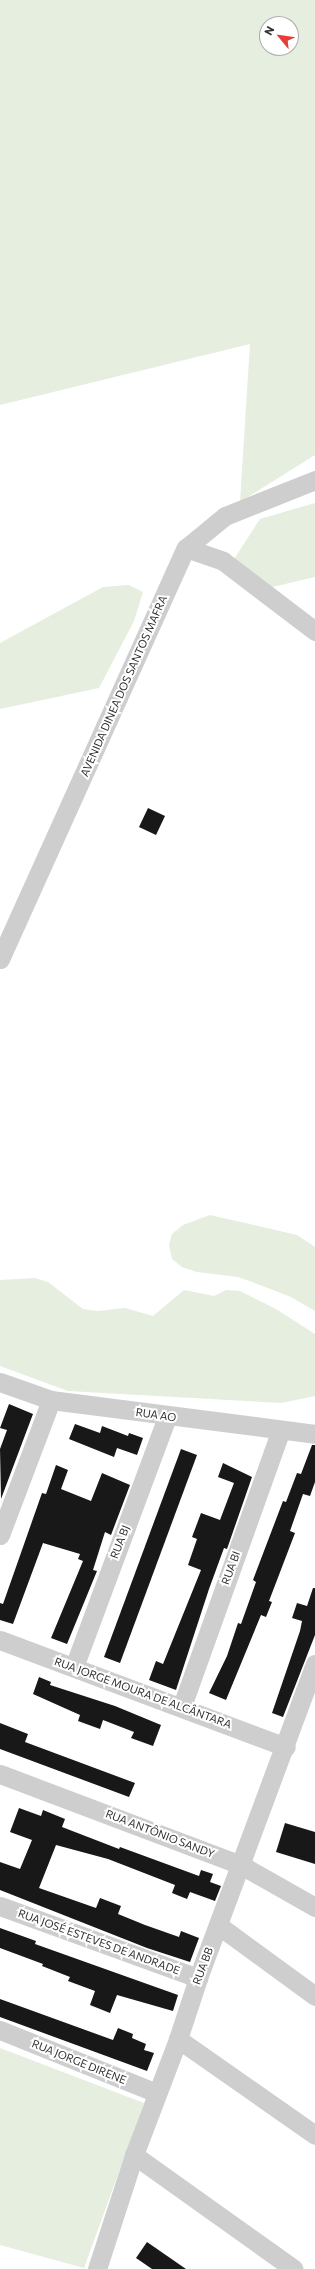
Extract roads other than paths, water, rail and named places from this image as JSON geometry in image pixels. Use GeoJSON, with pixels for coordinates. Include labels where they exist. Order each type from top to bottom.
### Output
{"type":"FeatureCollection","features":[{"type":"Feature","properties":{"kind":"street","name":"AVENIDA DINEA DOS SANTOS MAFRA"},"geometry":{"type":"LineString","coordinates":[[0,959],[186,548],[225,516],[315,480]]}},
{"type":"Feature","properties":{"kind":"street"},"geometry":{"type":"LineString","coordinates":[[186,548],[223,561],[315,631]]}},
{"type":"Feature","properties":{"kind":"street","name":"RUA AO"},"geometry":{"type":"LineString","coordinates":[[0,1382],[51,1400],[167,1417],[315,1434]]}},
{"type":"Feature","properties":{"kind":"street"},"geometry":{"type":"LineString","coordinates":[[0,1535],[51,1400]]}},
{"type":"Feature","properties":{"kind":"street","name":"RUA BJ"},"geometry":{"type":"LineString","coordinates":[[74,1667],[167,1417]]}},
{"type":"Feature","properties":{"kind":"street","name":"RUA BI"},"geometry":{"type":"LineString","coordinates":[[182,1706],[281,1430]]}},
{"type":"Feature","properties":{"kind":"street","name":"RUA JORGE MOURA DE ALCÂNTARA"},"geometry":{"type":"LineString","coordinates":[[0,1640],[182,1706],[286,1747]]}},
{"type":"Feature","properties":{"kind":"street","name":"RUA BB"},"geometry":{"type":"LineString","coordinates":[[97,2269],[134,2155],[178,2038],[198,1978],[286,1747],[315,1664]]}},
{"type":"Feature","properties":{"kind":"street","name":"RUA ANTÔNIO SANDY"},"geometry":{"type":"LineString","coordinates":[[0,1774],[242,1865],[315,1907]]}},
{"type":"Feature","properties":{"kind":"street","name":"RUA JOSÉ ESTEVES DE ANDRADE"},"geometry":{"type":"LineString","coordinates":[[0,1906],[198,1978]]}},
{"type":"Feature","properties":{"kind":"street"},"geometry":{"type":"LineString","coordinates":[[218,1925],[315,1996]]}},
{"type":"Feature","properties":{"kind":"street","name":"RUA JORGE DIRENE"},"geometry":{"type":"LineString","coordinates":[[0,2030],[158,2093]]}},
{"type":"Feature","properties":{"kind":"street"},"geometry":{"type":"LineString","coordinates":[[178,2038],[315,2135]]}},
{"type":"Feature","properties":{"kind":"street"},"geometry":{"type":"LineString","coordinates":[[134,2155],[294,2269]]}}]}
